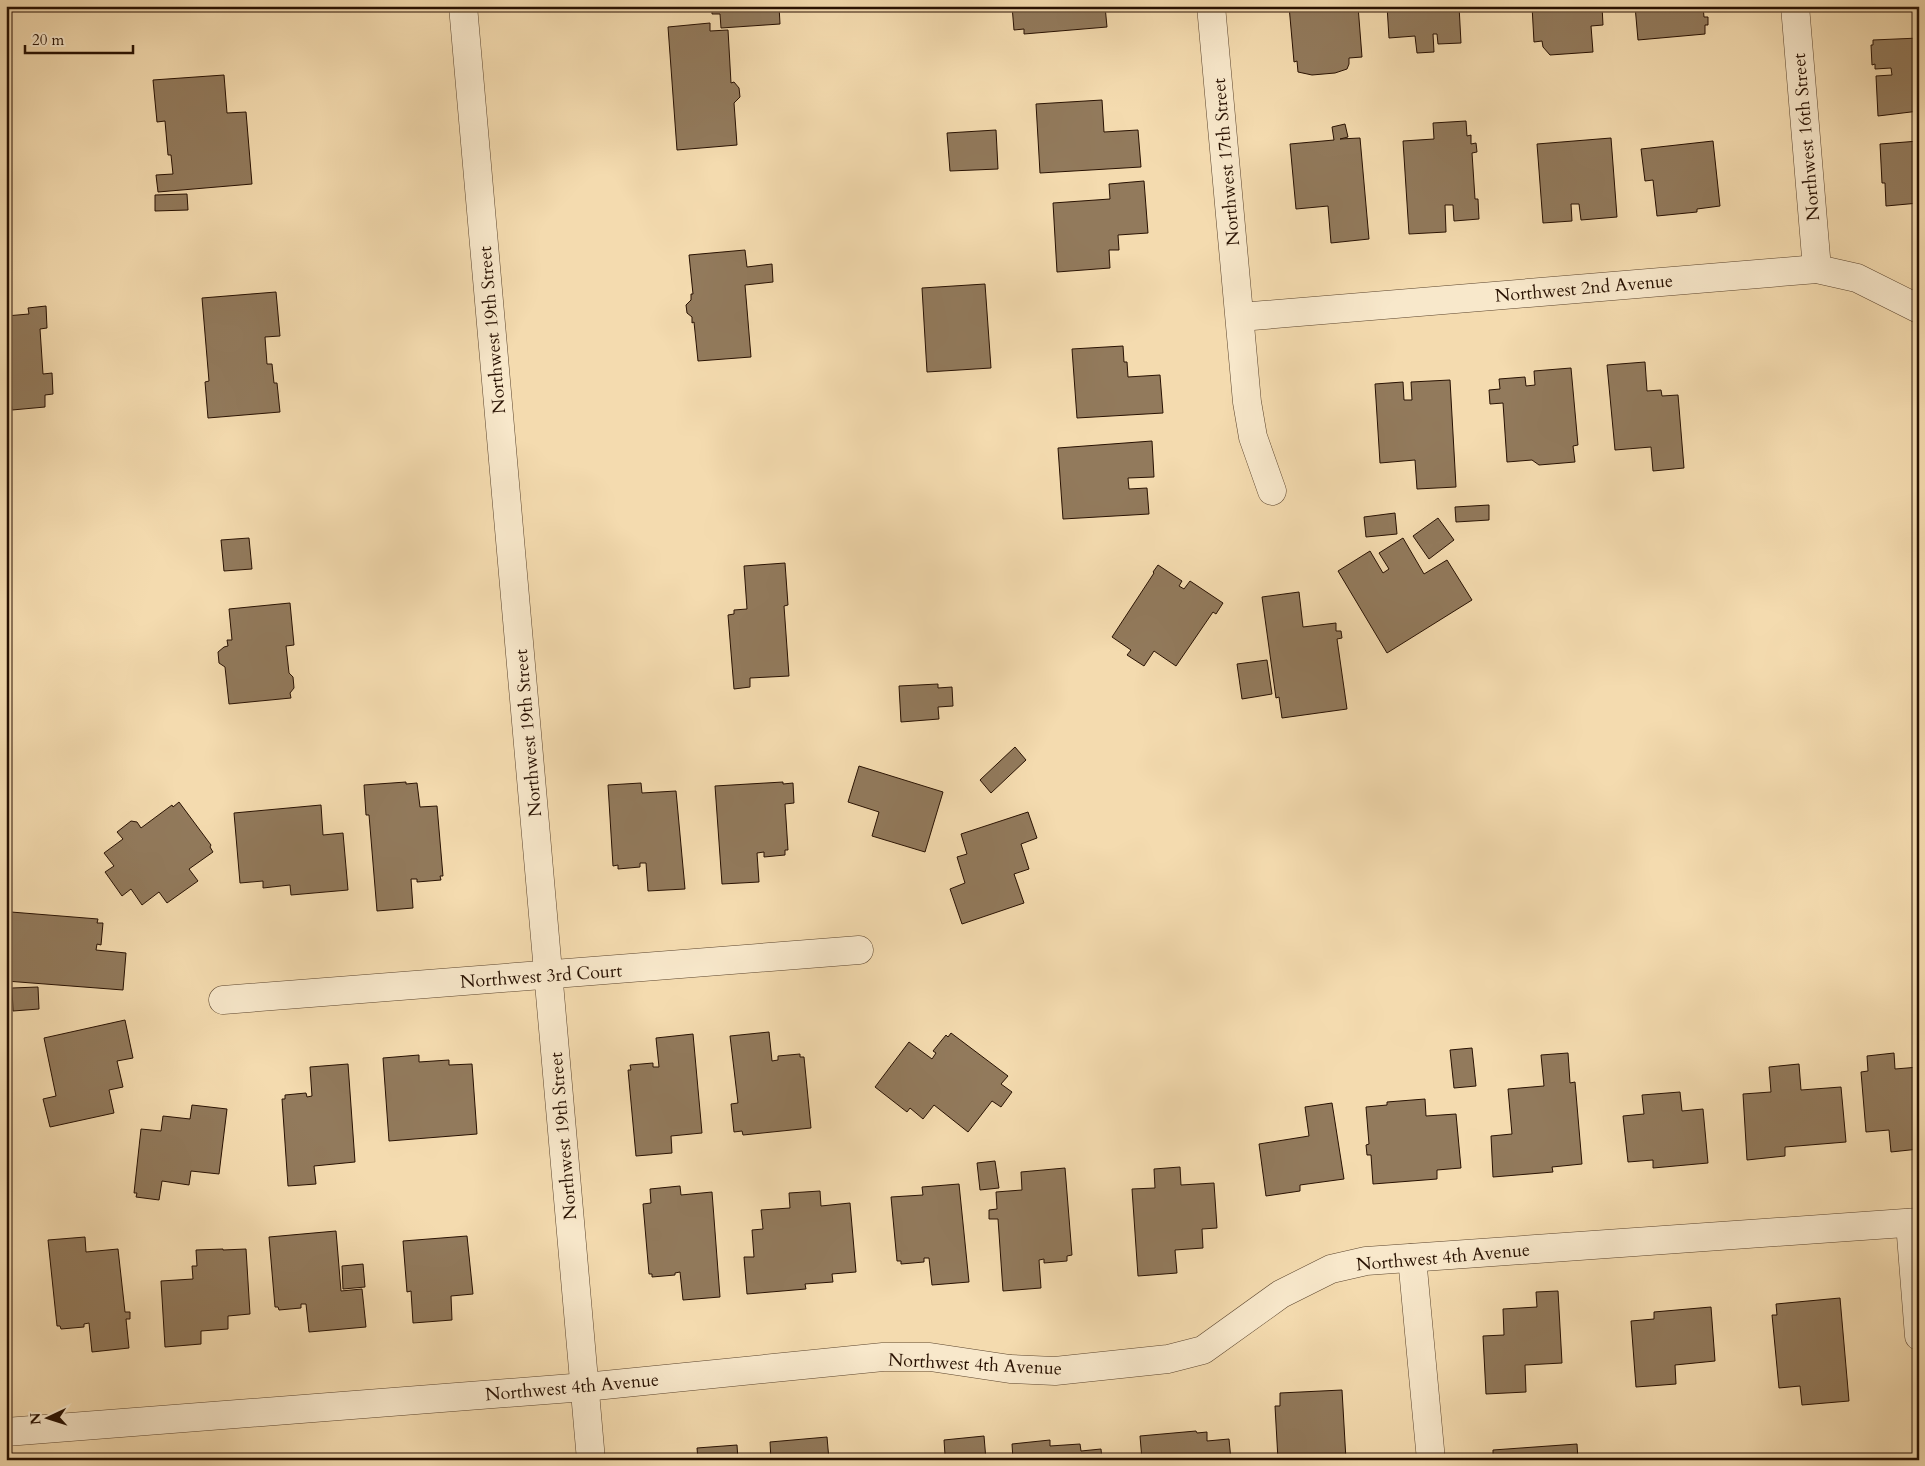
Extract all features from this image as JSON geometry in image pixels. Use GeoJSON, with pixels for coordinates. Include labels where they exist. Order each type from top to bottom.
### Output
{"type":"FeatureCollection","features":[{"type":"Feature","properties":{"kind":"street","name":"Northwest 19th Street"},"geometry":{"type":"LineString","coordinates":[[463,6],[550,975],[591,1460]]}},
{"type":"Feature","properties":{"kind":"street","name":"Northwest 17th Street"},"geometry":{"type":"LineString","coordinates":[[1212,6],[1248,402],[1253,437],[1272,491]]}},
{"type":"Feature","properties":{"kind":"street","name":"Northwest 16th Street"},"geometry":{"type":"LineString","coordinates":[[1795,6],[1817,269]]}},
{"type":"Feature","properties":{"kind":"street","name":"Northwest 2nd Avenue"},"geometry":{"type":"LineString","coordinates":[[1240,317],[1817,269],[1857,278],[1919,309]]}},
{"type":"Feature","properties":{"kind":"street","name":"Northwest 3rd Court"},"geometry":{"type":"LineString","coordinates":[[223,1000],[860,950]]}},
{"type":"Feature","properties":{"kind":"street","name":"Northwest 4th Avenue"},"geometry":{"type":"LineString","coordinates":[[6,1432],[585,1387],[882,1358],[930,1357],[1010,1369],[1056,1371],[1168,1359],[1203,1350],[1281,1294],[1332,1269],[1366,1261],[1914,1222]]}},
{"type":"Feature","properties":{"kind":"street"},"geometry":{"type":"LineString","coordinates":[[1914,1222],[1919,1336]]}},
{"type":"Feature","properties":{"kind":"street"},"geometry":{"type":"LineString","coordinates":[[1412,1258],[1431,1460]]}},
{"type":"Feature","properties":{"kind":"building"},"geometry":{"type":"Polygon","coordinates":[[[712,6],[779,6],[780,24],[721,28],[720,14],[712,14],[712,6]]]}},
{"type":"Feature","properties":{"kind":"building"},"geometry":{"type":"Polygon","coordinates":[[[1012,6],[1105,6],[1107,27],[1024,34],[1024,29],[1014,30],[1012,6]]]}},
{"type":"Feature","properties":{"kind":"building"},"geometry":{"type":"Polygon","coordinates":[[[1289,6],[1358,6],[1362,57],[1349,58],[1347,69],[1335,73],[1312,75],[1298,72],[1297,61],[1294,62],[1289,6]]]}},
{"type":"Feature","properties":{"kind":"building"},"geometry":{"type":"Polygon","coordinates":[[[1387,6],[1459,6],[1461,43],[1438,44],[1437,34],[1433,34],[1434,52],[1417,53],[1415,36],[1389,38],[1387,6]]]}},
{"type":"Feature","properties":{"kind":"building"},"geometry":{"type":"Polygon","coordinates":[[[1532,6],[1602,6],[1603,25],[1591,26],[1593,52],[1550,55],[1543,47],[1542,41],[1534,42],[1532,6]]]}},
{"type":"Feature","properties":{"kind":"building"},"geometry":{"type":"Polygon","coordinates":[[[1635,6],[1703,6],[1704,17],[1708,17],[1708,25],[1705,25],[1705,34],[1638,40],[1635,6]]]}},
{"type":"Feature","properties":{"kind":"building"},"geometry":{"type":"Polygon","coordinates":[[[710,23],[710,31],[728,30],[731,83],[734,82],[739,88],[740,97],[734,103],[737,145],[677,150],[668,27],[710,23]]]}},
{"type":"Feature","properties":{"kind":"building"},"geometry":{"type":"Polygon","coordinates":[[[1919,38],[1919,111],[1878,116],[1876,76],[1892,75],[1891,68],[1875,69],[1875,64],[1872,65],[1871,45],[1873,45],[1873,40],[1919,38]]]}},
{"type":"Feature","properties":{"kind":"building"},"geometry":{"type":"Polygon","coordinates":[[[224,75],[227,113],[246,112],[252,184],[158,192],[156,175],[173,174],[171,155],[168,155],[165,121],[157,122],[153,80],[224,75]]]}},
{"type":"Feature","properties":{"kind":"building"},"geometry":{"type":"Polygon","coordinates":[[[1102,100],[1104,132],[1138,130],[1141,167],[1040,173],[1036,104],[1102,100]]]}},
{"type":"Feature","properties":{"kind":"building"},"geometry":{"type":"Polygon","coordinates":[[[1466,121],[1467,136],[1471,135],[1471,144],[1476,143],[1477,152],[1472,153],[1475,199],[1478,199],[1479,219],[1454,221],[1453,205],[1445,205],[1446,232],[1409,234],[1403,141],[1434,139],[1433,123],[1466,121]]]}},
{"type":"Feature","properties":{"kind":"building"},"geometry":{"type":"Polygon","coordinates":[[[1345,124],[1348,137],[1340,139],[1360,138],[1369,239],[1331,243],[1328,206],[1296,209],[1290,144],[1334,140],[1332,127],[1345,124]]]}},
{"type":"Feature","properties":{"kind":"building"},"geometry":{"type":"Polygon","coordinates":[[[996,130],[998,169],[950,171],[947,133],[996,130]]]}},
{"type":"Feature","properties":{"kind":"building"},"geometry":{"type":"Polygon","coordinates":[[[1611,138],[1617,217],[1581,220],[1579,204],[1571,204],[1572,221],[1543,223],[1537,144],[1611,138]]]}},
{"type":"Feature","properties":{"kind":"building"},"geometry":{"type":"Polygon","coordinates":[[[1713,141],[1720,206],[1697,209],[1697,212],[1657,216],[1653,180],[1645,181],[1641,149],[1713,141]]]}},
{"type":"Feature","properties":{"kind":"building"},"geometry":{"type":"Polygon","coordinates":[[[1919,141],[1919,203],[1886,206],[1885,183],[1882,183],[1880,144],[1919,141]]]}},
{"type":"Feature","properties":{"kind":"building"},"geometry":{"type":"Polygon","coordinates":[[[1144,181],[1148,233],[1118,235],[1119,250],[1109,250],[1110,268],[1057,272],[1053,203],[1110,199],[1109,184],[1144,181]]]}},
{"type":"Feature","properties":{"kind":"building"},"geometry":{"type":"Polygon","coordinates":[[[187,194],[188,210],[155,211],[155,195],[187,194]]]}},
{"type":"Feature","properties":{"kind":"building"},"geometry":{"type":"Polygon","coordinates":[[[745,250],[747,267],[772,264],[773,282],[745,285],[751,357],[698,361],[694,322],[692,323],[692,317],[687,313],[686,305],[691,300],[691,294],[693,294],[689,255],[745,250]]]}},
{"type":"Feature","properties":{"kind":"building"},"geometry":{"type":"Polygon","coordinates":[[[985,284],[991,368],[927,372],[922,288],[985,284]]]}},
{"type":"Feature","properties":{"kind":"building"},"geometry":{"type":"Polygon","coordinates":[[[276,292],[280,336],[265,337],[267,364],[272,364],[274,383],[277,383],[280,412],[208,418],[205,382],[209,381],[202,298],[276,292]]]}},
{"type":"Feature","properties":{"kind":"building"},"geometry":{"type":"Polygon","coordinates":[[[46,306],[47,328],[40,329],[43,374],[52,373],[53,394],[45,395],[45,407],[12,410],[11,401],[6,402],[6,316],[29,314],[28,308],[46,306]]]}},
{"type":"Feature","properties":{"kind":"building"},"geometry":{"type":"Polygon","coordinates":[[[1123,346],[1124,362],[1127,362],[1128,377],[1160,375],[1163,413],[1077,418],[1072,349],[1123,346]]]}},
{"type":"Feature","properties":{"kind":"building"},"geometry":{"type":"Polygon","coordinates":[[[1645,362],[1647,391],[1661,390],[1662,396],[1678,395],[1684,468],[1653,471],[1651,447],[1615,450],[1607,365],[1645,362]]]}},
{"type":"Feature","properties":{"kind":"building"},"geometry":{"type":"Polygon","coordinates":[[[1571,368],[1578,445],[1573,446],[1575,462],[1539,465],[1532,460],[1507,462],[1503,403],[1490,404],[1489,390],[1500,389],[1499,379],[1525,377],[1526,386],[1535,385],[1534,371],[1571,368]]]}},
{"type":"Feature","properties":{"kind":"building"},"geometry":{"type":"Polygon","coordinates":[[[1450,380],[1456,487],[1417,489],[1415,460],[1380,463],[1375,384],[1403,382],[1404,400],[1412,400],[1411,382],[1450,380]]]}},
{"type":"Feature","properties":{"kind":"building"},"geometry":{"type":"Polygon","coordinates":[[[1152,441],[1154,477],[1128,478],[1129,489],[1147,488],[1149,514],[1063,519],[1058,448],[1152,441]]]}},
{"type":"Feature","properties":{"kind":"building"},"geometry":{"type":"Polygon","coordinates":[[[1489,505],[1489,520],[1456,522],[1455,507],[1489,505]]]}},
{"type":"Feature","properties":{"kind":"building"},"geometry":{"type":"Polygon","coordinates":[[[1395,513],[1397,534],[1366,537],[1364,517],[1395,513]]]}},
{"type":"Feature","properties":{"kind":"building"},"geometry":{"type":"Polygon","coordinates":[[[1438,518],[1454,540],[1429,559],[1413,536],[1438,518]]]}},
{"type":"Feature","properties":{"kind":"building"},"geometry":{"type":"Polygon","coordinates":[[[249,538],[252,569],[224,571],[221,540],[249,538]]]}},
{"type":"Feature","properties":{"kind":"building"},"geometry":{"type":"Polygon","coordinates":[[[1403,538],[1424,574],[1447,560],[1472,600],[1387,653],[1338,571],[1370,551],[1383,573],[1389,569],[1379,553],[1403,538]]]}},
{"type":"Feature","properties":{"kind":"building"},"geometry":{"type":"Polygon","coordinates":[[[785,563],[788,605],[784,606],[789,676],[750,678],[750,687],[734,689],[728,615],[734,614],[734,610],[747,609],[744,566],[785,563]]]}},
{"type":"Feature","properties":{"kind":"building"},"geometry":{"type":"Polygon","coordinates":[[[1158,565],[1182,581],[1179,586],[1184,589],[1190,581],[1223,603],[1216,614],[1213,612],[1176,666],[1154,651],[1144,666],[1127,655],[1131,650],[1112,637],[1158,565]]]}},
{"type":"Feature","properties":{"kind":"building"},"geometry":{"type":"Polygon","coordinates":[[[1299,592],[1303,627],[1336,623],[1336,631],[1341,631],[1342,638],[1337,639],[1347,709],[1282,718],[1279,697],[1276,698],[1262,597],[1299,592]]]}},
{"type":"Feature","properties":{"kind":"building"},"geometry":{"type":"Polygon","coordinates":[[[290,603],[294,645],[286,646],[289,673],[293,677],[294,688],[290,693],[291,698],[229,704],[225,667],[219,663],[218,652],[228,646],[227,640],[232,640],[229,609],[290,603]]]}},
{"type":"Feature","properties":{"kind":"building"},"geometry":{"type":"Polygon","coordinates":[[[1267,660],[1272,694],[1242,699],[1237,664],[1267,660]]]}},
{"type":"Feature","properties":{"kind":"building"},"geometry":{"type":"Polygon","coordinates":[[[938,684],[938,688],[952,687],[953,706],[938,707],[939,719],[901,722],[899,686],[938,684]]]}},
{"type":"Feature","properties":{"kind":"building"},"geometry":{"type":"Polygon","coordinates":[[[1015,747],[1026,760],[991,793],[980,780],[1015,747]]]}},
{"type":"Feature","properties":{"kind":"building"},"geometry":{"type":"Polygon","coordinates":[[[859,766],[943,792],[925,852],[872,836],[879,812],[848,802],[859,766]]]}},
{"type":"Feature","properties":{"kind":"building"},"geometry":{"type":"Polygon","coordinates":[[[406,782],[406,784],[417,783],[420,807],[437,806],[443,876],[440,876],[441,880],[417,882],[417,879],[411,879],[413,908],[377,911],[369,815],[366,815],[364,785],[406,782]]]}},
{"type":"Feature","properties":{"kind":"building"},"geometry":{"type":"Polygon","coordinates":[[[783,782],[783,784],[793,783],[794,803],[785,804],[788,850],[785,850],[785,855],[764,857],[764,852],[757,853],[759,882],[722,884],[715,786],[783,782]]]}},
{"type":"Feature","properties":{"kind":"building"},"geometry":{"type":"Polygon","coordinates":[[[641,783],[642,793],[676,791],[685,889],[648,891],[646,863],[640,863],[640,867],[618,869],[618,865],[613,866],[608,785],[641,783]]]}},
{"type":"Feature","properties":{"kind":"building"},"geometry":{"type":"Polygon","coordinates":[[[179,802],[211,845],[210,847],[213,852],[189,869],[198,881],[167,903],[159,892],[142,905],[131,889],[122,896],[105,872],[114,866],[104,853],[123,839],[117,832],[131,821],[137,822],[141,828],[179,802]]]}},
{"type":"Feature","properties":{"kind":"building"},"geometry":{"type":"Polygon","coordinates":[[[321,805],[323,835],[343,833],[348,890],[291,895],[290,885],[263,888],[263,881],[240,883],[234,813],[321,805]]]}},
{"type":"Feature","properties":{"kind":"building"},"geometry":{"type":"Polygon","coordinates":[[[1028,812],[1037,838],[1021,844],[1029,869],[1014,874],[1024,903],[962,924],[950,889],[965,883],[957,857],[967,854],[961,834],[1028,812]]]}},
{"type":"Feature","properties":{"kind":"building"},"geometry":{"type":"Polygon","coordinates":[[[11,912],[98,919],[97,923],[103,923],[101,945],[97,944],[96,950],[126,953],[123,990],[6,981],[11,912]]]}},
{"type":"Feature","properties":{"kind":"building"},"geometry":{"type":"Polygon","coordinates":[[[38,987],[39,1009],[13,1011],[12,988],[38,987]]]}},
{"type":"Feature","properties":{"kind":"building"},"geometry":{"type":"Polygon","coordinates":[[[125,1020],[133,1058],[117,1061],[123,1087],[109,1090],[114,1113],[50,1127],[43,1099],[56,1096],[44,1038],[125,1020]]]}},
{"type":"Feature","properties":{"kind":"building"},"geometry":{"type":"Polygon","coordinates":[[[769,1032],[772,1061],[778,1060],[778,1056],[800,1054],[800,1057],[804,1057],[811,1128],[743,1135],[742,1131],[734,1132],[731,1104],[738,1103],[730,1036],[769,1032]]]}},
{"type":"Feature","properties":{"kind":"building"},"geometry":{"type":"Polygon","coordinates":[[[951,1033],[1008,1076],[1001,1084],[1012,1092],[1001,1107],[992,1101],[968,1132],[934,1105],[923,1119],[910,1108],[907,1112],[875,1087],[909,1042],[932,1059],[936,1053],[933,1051],[946,1035],[948,1037],[951,1033]]]}},
{"type":"Feature","properties":{"kind":"building"},"geometry":{"type":"Polygon","coordinates":[[[693,1034],[702,1133],[671,1136],[672,1153],[636,1156],[628,1070],[631,1070],[630,1065],[653,1063],[653,1067],[659,1067],[656,1038],[693,1034]]]}},
{"type":"Feature","properties":{"kind":"building"},"geometry":{"type":"Polygon","coordinates":[[[1472,1048],[1476,1086],[1454,1088],[1450,1050],[1472,1048]]]}},
{"type":"Feature","properties":{"kind":"building"},"geometry":{"type":"Polygon","coordinates":[[[1568,1053],[1570,1083],[1575,1082],[1582,1164],[1552,1167],[1553,1172],[1493,1177],[1491,1136],[1512,1134],[1508,1089],[1544,1086],[1541,1055],[1568,1053]]]}},
{"type":"Feature","properties":{"kind":"building"},"geometry":{"type":"Polygon","coordinates":[[[1894,1053],[1895,1069],[1919,1067],[1919,1149],[1891,1152],[1889,1130],[1866,1132],[1861,1072],[1868,1071],[1867,1056],[1894,1053]]]}},
{"type":"Feature","properties":{"kind":"building"},"geometry":{"type":"Polygon","coordinates":[[[419,1055],[419,1062],[449,1060],[449,1065],[472,1064],[477,1134],[389,1141],[383,1058],[419,1055]]]}},
{"type":"Feature","properties":{"kind":"building"},"geometry":{"type":"Polygon","coordinates":[[[348,1064],[355,1162],[314,1166],[316,1184],[288,1186],[282,1099],[285,1099],[285,1095],[306,1093],[307,1097],[312,1096],[310,1067],[348,1064]]]}},
{"type":"Feature","properties":{"kind":"building"},"geometry":{"type":"Polygon","coordinates":[[[1799,1064],[1801,1090],[1841,1087],[1846,1142],[1785,1147],[1785,1156],[1747,1160],[1743,1094],[1771,1092],[1769,1067],[1799,1064]]]}},
{"type":"Feature","properties":{"kind":"building"},"geometry":{"type":"Polygon","coordinates":[[[1680,1092],[1682,1111],[1703,1109],[1708,1163],[1653,1168],[1653,1160],[1628,1162],[1623,1116],[1644,1114],[1642,1095],[1680,1092]]]}},
{"type":"Feature","properties":{"kind":"building"},"geometry":{"type":"Polygon","coordinates":[[[1425,1099],[1426,1116],[1456,1114],[1461,1168],[1437,1170],[1437,1179],[1373,1184],[1371,1155],[1367,1155],[1366,1145],[1369,1144],[1366,1107],[1387,1105],[1387,1102],[1425,1099]]]}},
{"type":"Feature","properties":{"kind":"building"},"geometry":{"type":"Polygon","coordinates":[[[1332,1103],[1344,1179],[1300,1185],[1300,1191],[1266,1196],[1259,1144],[1309,1136],[1305,1107],[1332,1103]]]}},
{"type":"Feature","properties":{"kind":"building"},"geometry":{"type":"Polygon","coordinates":[[[192,1105],[227,1109],[219,1174],[191,1171],[189,1185],[162,1181],[159,1200],[136,1197],[137,1193],[134,1193],[141,1129],[161,1131],[163,1116],[190,1119],[192,1105]]]}},
{"type":"Feature","properties":{"kind":"building"},"geometry":{"type":"Polygon","coordinates":[[[995,1161],[999,1188],[980,1190],[977,1163],[995,1161]]]}},
{"type":"Feature","properties":{"kind":"building"},"geometry":{"type":"Polygon","coordinates":[[[1180,1167],[1181,1185],[1214,1183],[1217,1228],[1202,1229],[1203,1248],[1175,1250],[1177,1273],[1138,1276],[1132,1189],[1155,1188],[1154,1169],[1180,1167]]]}},
{"type":"Feature","properties":{"kind":"building"},"geometry":{"type":"Polygon","coordinates":[[[1065,1168],[1072,1255],[1067,1256],[1067,1261],[1044,1263],[1044,1259],[1039,1260],[1041,1288],[1003,1291],[998,1219],[989,1219],[989,1210],[997,1209],[996,1192],[1022,1190],[1021,1172],[1065,1168]]]}},
{"type":"Feature","properties":{"kind":"building"},"geometry":{"type":"Polygon","coordinates":[[[959,1184],[969,1282],[932,1285],[929,1258],[924,1258],[924,1262],[901,1264],[901,1261],[897,1261],[891,1197],[923,1195],[922,1187],[959,1184]]]}},
{"type":"Feature","properties":{"kind":"building"},"geometry":{"type":"Polygon","coordinates":[[[680,1186],[681,1195],[712,1192],[720,1297],[683,1300],[680,1272],[675,1273],[675,1275],[652,1277],[652,1274],[649,1274],[643,1204],[651,1203],[650,1189],[680,1186]]]}},
{"type":"Feature","properties":{"kind":"building"},"geometry":{"type":"Polygon","coordinates":[[[820,1191],[821,1206],[850,1203],[856,1272],[832,1274],[833,1282],[805,1284],[806,1289],[747,1294],[744,1257],[754,1257],[752,1230],[763,1229],[761,1210],[790,1208],[789,1193],[820,1191]]]}},
{"type":"Feature","properties":{"kind":"building"},"geometry":{"type":"Polygon","coordinates":[[[336,1231],[341,1291],[362,1289],[366,1327],[309,1332],[306,1304],[301,1304],[301,1308],[279,1310],[278,1307],[275,1307],[269,1237],[336,1231]]]}},
{"type":"Feature","properties":{"kind":"building"},"geometry":{"type":"Polygon","coordinates":[[[467,1236],[473,1294],[451,1296],[452,1320],[413,1323],[411,1291],[407,1292],[403,1241],[467,1236]]]}},
{"type":"Feature","properties":{"kind":"building"},"geometry":{"type":"Polygon","coordinates":[[[85,1237],[86,1252],[118,1249],[125,1312],[130,1312],[130,1319],[126,1319],[129,1348],[92,1352],[89,1323],[84,1324],[84,1327],[61,1329],[60,1326],[57,1326],[48,1240],[85,1237]]]}},
{"type":"Feature","properties":{"kind":"building"},"geometry":{"type":"Polygon","coordinates":[[[246,1249],[250,1314],[228,1316],[228,1329],[201,1331],[201,1344],[165,1347],[161,1281],[193,1279],[192,1266],[197,1266],[196,1250],[246,1249]]]}},
{"type":"Feature","properties":{"kind":"building"},"geometry":{"type":"Polygon","coordinates":[[[363,1264],[365,1287],[343,1289],[342,1266],[363,1264]]]}},
{"type":"Feature","properties":{"kind":"building"},"geometry":{"type":"Polygon","coordinates":[[[1558,1291],[1562,1363],[1525,1365],[1526,1392],[1486,1394],[1483,1336],[1504,1335],[1503,1309],[1537,1307],[1536,1292],[1558,1291]]]}},
{"type":"Feature","properties":{"kind":"building"},"geometry":{"type":"Polygon","coordinates":[[[1840,1298],[1849,1401],[1802,1405],[1800,1386],[1779,1388],[1772,1315],[1777,1315],[1776,1304],[1840,1298]]]}},
{"type":"Feature","properties":{"kind":"building"},"geometry":{"type":"Polygon","coordinates":[[[1711,1307],[1715,1361],[1675,1365],[1676,1384],[1636,1387],[1631,1321],[1654,1319],[1654,1312],[1711,1307]]]}},
{"type":"Feature","properties":{"kind":"building"},"geometry":{"type":"Polygon","coordinates":[[[6,1321],[11,1369],[6,1370],[6,1321]]]}},
{"type":"Feature","properties":{"kind":"building"},"geometry":{"type":"Polygon","coordinates":[[[1342,1390],[1346,1460],[1278,1460],[1275,1406],[1280,1406],[1280,1393],[1342,1390]]]}},
{"type":"Feature","properties":{"kind":"building"},"geometry":{"type":"Polygon","coordinates":[[[1196,1431],[1197,1433],[1207,1432],[1207,1441],[1229,1439],[1231,1460],[1142,1460],[1140,1436],[1196,1431]]]}},
{"type":"Feature","properties":{"kind":"building"},"geometry":{"type":"Polygon","coordinates":[[[984,1436],[986,1460],[919,1460],[919,1457],[945,1455],[944,1440],[984,1436]]]}},
{"type":"Feature","properties":{"kind":"building"},"geometry":{"type":"Polygon","coordinates":[[[827,1437],[829,1460],[771,1460],[770,1442],[827,1437]]]}},
{"type":"Feature","properties":{"kind":"building"},"geometry":{"type":"Polygon","coordinates":[[[1050,1440],[1050,1446],[1080,1444],[1081,1451],[1101,1449],[1102,1460],[1013,1460],[1012,1444],[1050,1440]]]}},
{"type":"Feature","properties":{"kind":"building"},"geometry":{"type":"Polygon","coordinates":[[[1577,1444],[1578,1460],[1493,1460],[1493,1450],[1577,1444]]]}},
{"type":"Feature","properties":{"kind":"building"},"geometry":{"type":"Polygon","coordinates":[[[737,1445],[738,1460],[698,1460],[697,1448],[737,1445]]]}}]}
